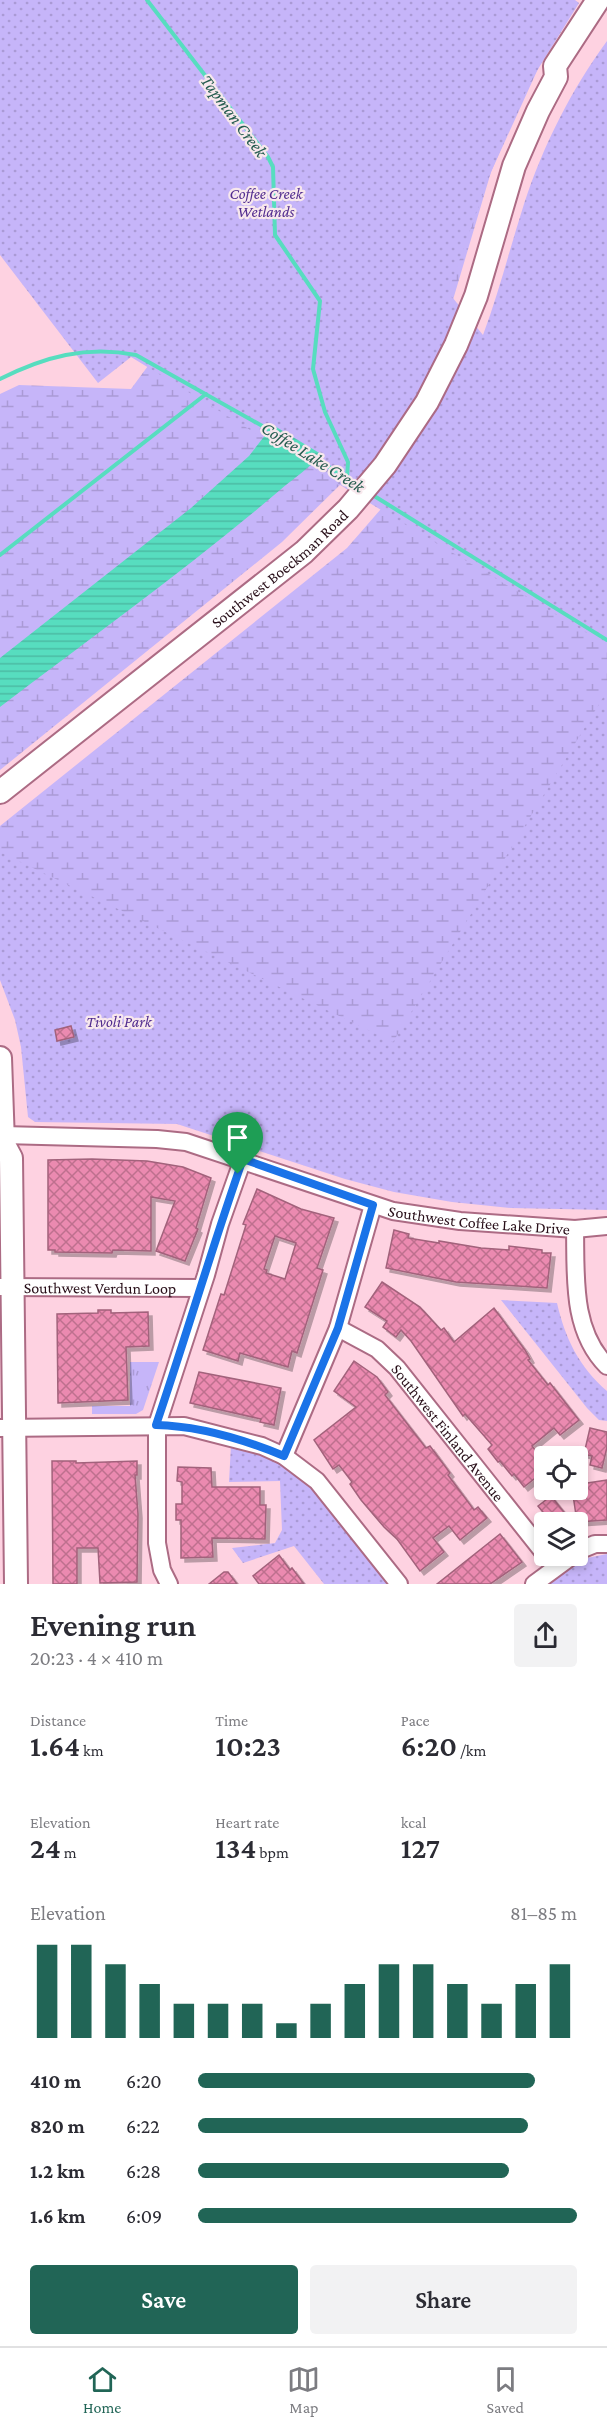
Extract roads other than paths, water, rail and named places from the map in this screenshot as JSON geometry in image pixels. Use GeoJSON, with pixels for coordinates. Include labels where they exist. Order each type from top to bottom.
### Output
{"type":"FeatureCollection","features":[{"type":"Feature","properties":{"kind":"main road","name":"Southwest Boeckman Road"},"geometry":{"type":"LineString","coordinates":[[0,792],[304,552],[372,481],[417,419],[451,356],[476,296],[514,166],[556,77],[555,66],[598,0]]}},
{"type":"Feature","properties":{"kind":"main road","name":"Southwest Boeckman Road"},"geometry":{"type":"LineString","coordinates":[[556,77],[566,73],[607,15]]}},
{"type":"Feature","properties":{"kind":"main road"},"geometry":{"type":"LineString","coordinates":[[0,1058],[2,1143],[11,1158],[6,1287],[8,1428],[16,1584]]}},
{"type":"Feature","properties":{"kind":"street","name":"Southwest Coffee Lake Drive"},"geometry":{"type":"LineString","coordinates":[[2,1143],[166,1140],[186,1142],[393,1210],[460,1221],[575,1229],[607,1226]]}},
{"type":"Feature","properties":{"kind":"street"},"geometry":{"type":"LineString","coordinates":[[169,1584],[162,1570],[157,1543],[156,1425],[243,1159]]}},
{"type":"Feature","properties":{"kind":"street"},"geometry":{"type":"LineString","coordinates":[[284,1456],[338,1328],[373,1205]]}},
{"type":"Feature","properties":{"kind":"street"},"geometry":{"type":"LineString","coordinates":[[575,1229],[576,1290],[581,1318],[593,1347],[607,1366]]}},
{"type":"Feature","properties":{"kind":"street","name":"Southwest Verdun Loop"},"geometry":{"type":"LineString","coordinates":[[6,1287],[201,1288]]}},
{"type":"Feature","properties":{"kind":"street","name":"Southwest Finland Avenue"},"geometry":{"type":"LineString","coordinates":[[338,1328],[377,1349],[397,1368],[534,1539]]}},
{"type":"Feature","properties":{"kind":"street"},"geometry":{"type":"LineString","coordinates":[[8,1428],[184,1426],[217,1433],[284,1456],[316,1481],[399,1584]]}},
{"type":"Feature","properties":{"kind":"street"},"geometry":{"type":"LineString","coordinates":[[588,1547],[607,1544]]}},
{"type":"Feature","properties":{"kind":"street"},"geometry":{"type":"LineString","coordinates":[[534,1584],[544,1566]]}},
{"type":"Feature","properties":{"kind":"water"},"geometry":{"type":"Polygon","coordinates":[[[273,425],[321,454],[211,546],[0,707],[0,658],[191,508],[249,456],[273,425]]]}},
{"type":"Feature","properties":{"kind":"waterway","name":"Tapman Creek"},"geometry":{"type":"LineString","coordinates":[[147,0],[268,157],[273,167],[275,235],[320,301],[313,369],[325,412],[348,462],[347,478]]}},
{"type":"Feature","properties":{"kind":"waterway","name":"Coffee Lake Creek"},"geometry":{"type":"LineString","coordinates":[[0,379],[16,371],[66,355],[100,351],[136,355],[273,432]]}},
{"type":"Feature","properties":{"kind":"waterway"},"geometry":{"type":"LineString","coordinates":[[0,555],[206,394]]}},
{"type":"Feature","properties":{"kind":"waterway","name":"Coffee Lake Creek"},"geometry":{"type":"LineString","coordinates":[[315,458],[357,485]]}},
{"type":"Feature","properties":{"kind":"waterway","name":"Coffee Lake Creek"},"geometry":{"type":"LineString","coordinates":[[371,494],[607,640]]}},
{"type":"Feature","properties":{"kind":"park label","name":"Coffee Creek Wetlands"},"geometry":{"type":"Point","coordinates":[266,202]}},
{"type":"Feature","properties":{"kind":"park label","name":"Tivoli Park"},"geometry":{"type":"Point","coordinates":[119,1021]}}]}
